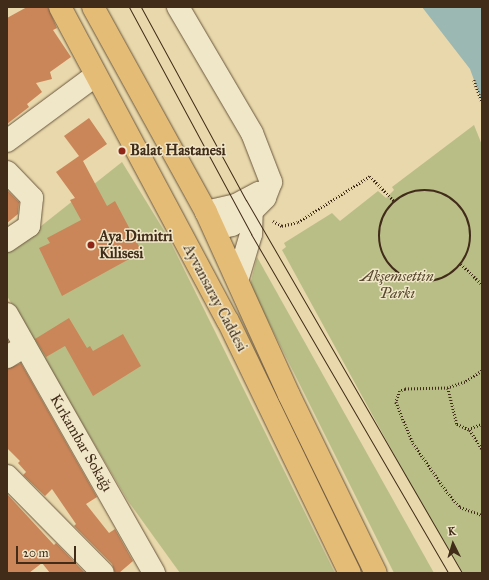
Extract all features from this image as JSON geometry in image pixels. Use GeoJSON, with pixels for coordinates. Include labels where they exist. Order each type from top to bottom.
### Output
{"type":"FeatureCollection","features":[{"type":"Feature","properties":{"kind":"main road","name":"Ayvansaray Caddesi"},"geometry":{"type":"LineString","coordinates":[[60,7],[95,76],[228,321],[350,573]]}},
{"type":"Feature","properties":{"kind":"main road","name":"Ayvansaray Caddesi"},"geometry":{"type":"LineString","coordinates":[[93,7],[211,221],[238,278],[289,395],[376,573]]}},
{"type":"Feature","properties":{"kind":"main road"},"geometry":{"type":"LineString","coordinates":[[161,198],[189,218],[211,221]]}},
{"type":"Feature","properties":{"kind":"street"},"geometry":{"type":"LineString","coordinates":[[179,8],[252,133],[272,182],[265,198],[252,211],[232,225],[211,221]]}},
{"type":"Feature","properties":{"kind":"street"},"geometry":{"type":"LineString","coordinates":[[7,140],[95,76]]}},
{"type":"Feature","properties":{"kind":"street"},"geometry":{"type":"LineString","coordinates":[[7,172],[32,198],[28,226],[7,241]]}},
{"type":"Feature","properties":{"kind":"street"},"geometry":{"type":"LineString","coordinates":[[211,221],[236,205],[258,194],[272,182]]}},
{"type":"Feature","properties":{"kind":"street"},"geometry":{"type":"LineString","coordinates":[[238,278],[251,234],[252,211]]}},
{"type":"Feature","properties":{"kind":"street","name":"Kırkambar Sokağı"},"geometry":{"type":"LineString","coordinates":[[7,314],[16,351],[154,573]]}},
{"type":"Feature","properties":{"kind":"street"},"geometry":{"type":"LineString","coordinates":[[7,476],[103,573]]}},
{"type":"Feature","properties":{"kind":"path"},"geometry":{"type":"LineString","coordinates":[[474,80],[482,102]]}},
{"type":"Feature","properties":{"kind":"path"},"geometry":{"type":"LineString","coordinates":[[252,211],[282,226],[290,225],[370,176],[395,202]]}},
{"type":"Feature","properties":{"kind":"path"},"geometry":{"type":"LineString","coordinates":[[426,190],[446,194],[457,202],[466,213],[471,240],[468,253],[461,264],[449,275],[434,280],[419,281],[405,277],[393,268],[384,256],[380,242],[380,227],[385,213],[395,202],[406,194],[426,190]]}},
{"type":"Feature","properties":{"kind":"path"},"geometry":{"type":"LineString","coordinates":[[461,264],[482,284]]}},
{"type":"Feature","properties":{"kind":"path"},"geometry":{"type":"LineString","coordinates":[[482,371],[465,382],[448,388],[405,389],[400,391],[396,402],[413,443],[447,492],[460,506],[482,515]]}},
{"type":"Feature","properties":{"kind":"path"},"geometry":{"type":"LineString","coordinates":[[448,388],[457,424],[468,430],[482,449]]}},
{"type":"Feature","properties":{"kind":"path"},"geometry":{"type":"LineString","coordinates":[[468,430],[482,424]]}},
{"type":"Feature","properties":{"kind":"green space","name":"Akşemsettin Parkı"},"geometry":{"type":"Polygon","coordinates":[[[474,125],[482,145],[482,573],[463,573],[408,480],[282,250],[286,247],[284,243],[332,213],[340,221],[378,191],[386,198],[394,190],[392,187],[474,125]]]}},
{"type":"Feature","properties":{"kind":"green space"},"geometry":{"type":"Polygon","coordinates":[[[122,162],[168,237],[335,573],[180,573],[128,501],[7,296],[7,253],[122,162]]]}},
{"type":"Feature","properties":{"kind":"green space"},"geometry":{"type":"Polygon","coordinates":[[[257,257],[434,573],[394,573],[250,285],[257,257]]]}},
{"type":"Feature","properties":{"kind":"water"},"geometry":{"type":"Polygon","coordinates":[[[422,7],[482,7],[482,102],[470,69],[422,7]]]}},
{"type":"Feature","properties":{"kind":"building"},"geometry":{"type":"Polygon","coordinates":[[[27,7],[48,7],[57,28],[53,30],[71,57],[50,72],[52,79],[36,83],[42,92],[27,104],[29,107],[7,124],[7,18],[27,7]]]}},
{"type":"Feature","properties":{"kind":"building","name":"Aya Dimitri Kilisesi"},"geometry":{"type":"Polygon","coordinates":[[[89,118],[107,144],[83,161],[107,206],[115,201],[142,252],[62,296],[39,248],[50,243],[47,238],[81,220],[70,200],[75,198],[56,172],[79,156],[64,136],[89,118]]]}},
{"type":"Feature","properties":{"kind":"building"},"geometry":{"type":"Polygon","coordinates":[[[7,190],[19,202],[18,214],[7,223],[7,190]]]}},
{"type":"Feature","properties":{"kind":"building"},"geometry":{"type":"Polygon","coordinates":[[[69,318],[87,348],[90,346],[93,351],[123,334],[141,366],[93,396],[65,346],[46,357],[35,339],[69,318]]]}},
{"type":"Feature","properties":{"kind":"building"},"geometry":{"type":"Polygon","coordinates":[[[21,363],[97,497],[86,504],[109,533],[115,529],[133,561],[119,573],[115,573],[112,564],[74,526],[76,524],[52,489],[45,496],[23,475],[26,472],[18,463],[20,461],[7,448],[7,369],[21,363]]]}},
{"type":"Feature","properties":{"kind":"building"},"geometry":{"type":"Polygon","coordinates":[[[7,494],[54,545],[56,543],[85,573],[50,573],[42,563],[29,573],[7,573],[7,494]]]}},
{"type":"Feature","properties":{"kind":"tram line"},"geometry":{"type":"LineString","coordinates":[[129,7],[251,234],[448,573]]}},
{"type":"Feature","properties":{"kind":"tram line"},"geometry":{"type":"LineString","coordinates":[[141,7],[246,200],[462,573]]}},
{"type":"Feature","properties":{"kind":"place","name":"Balat Hastanesi"},"geometry":{"type":"Point","coordinates":[122,151]}},
{"type":"Feature","properties":{"kind":"place","name":"Aya Dimitri Kilisesi"},"geometry":{"type":"Point","coordinates":[91,245]}}]}
